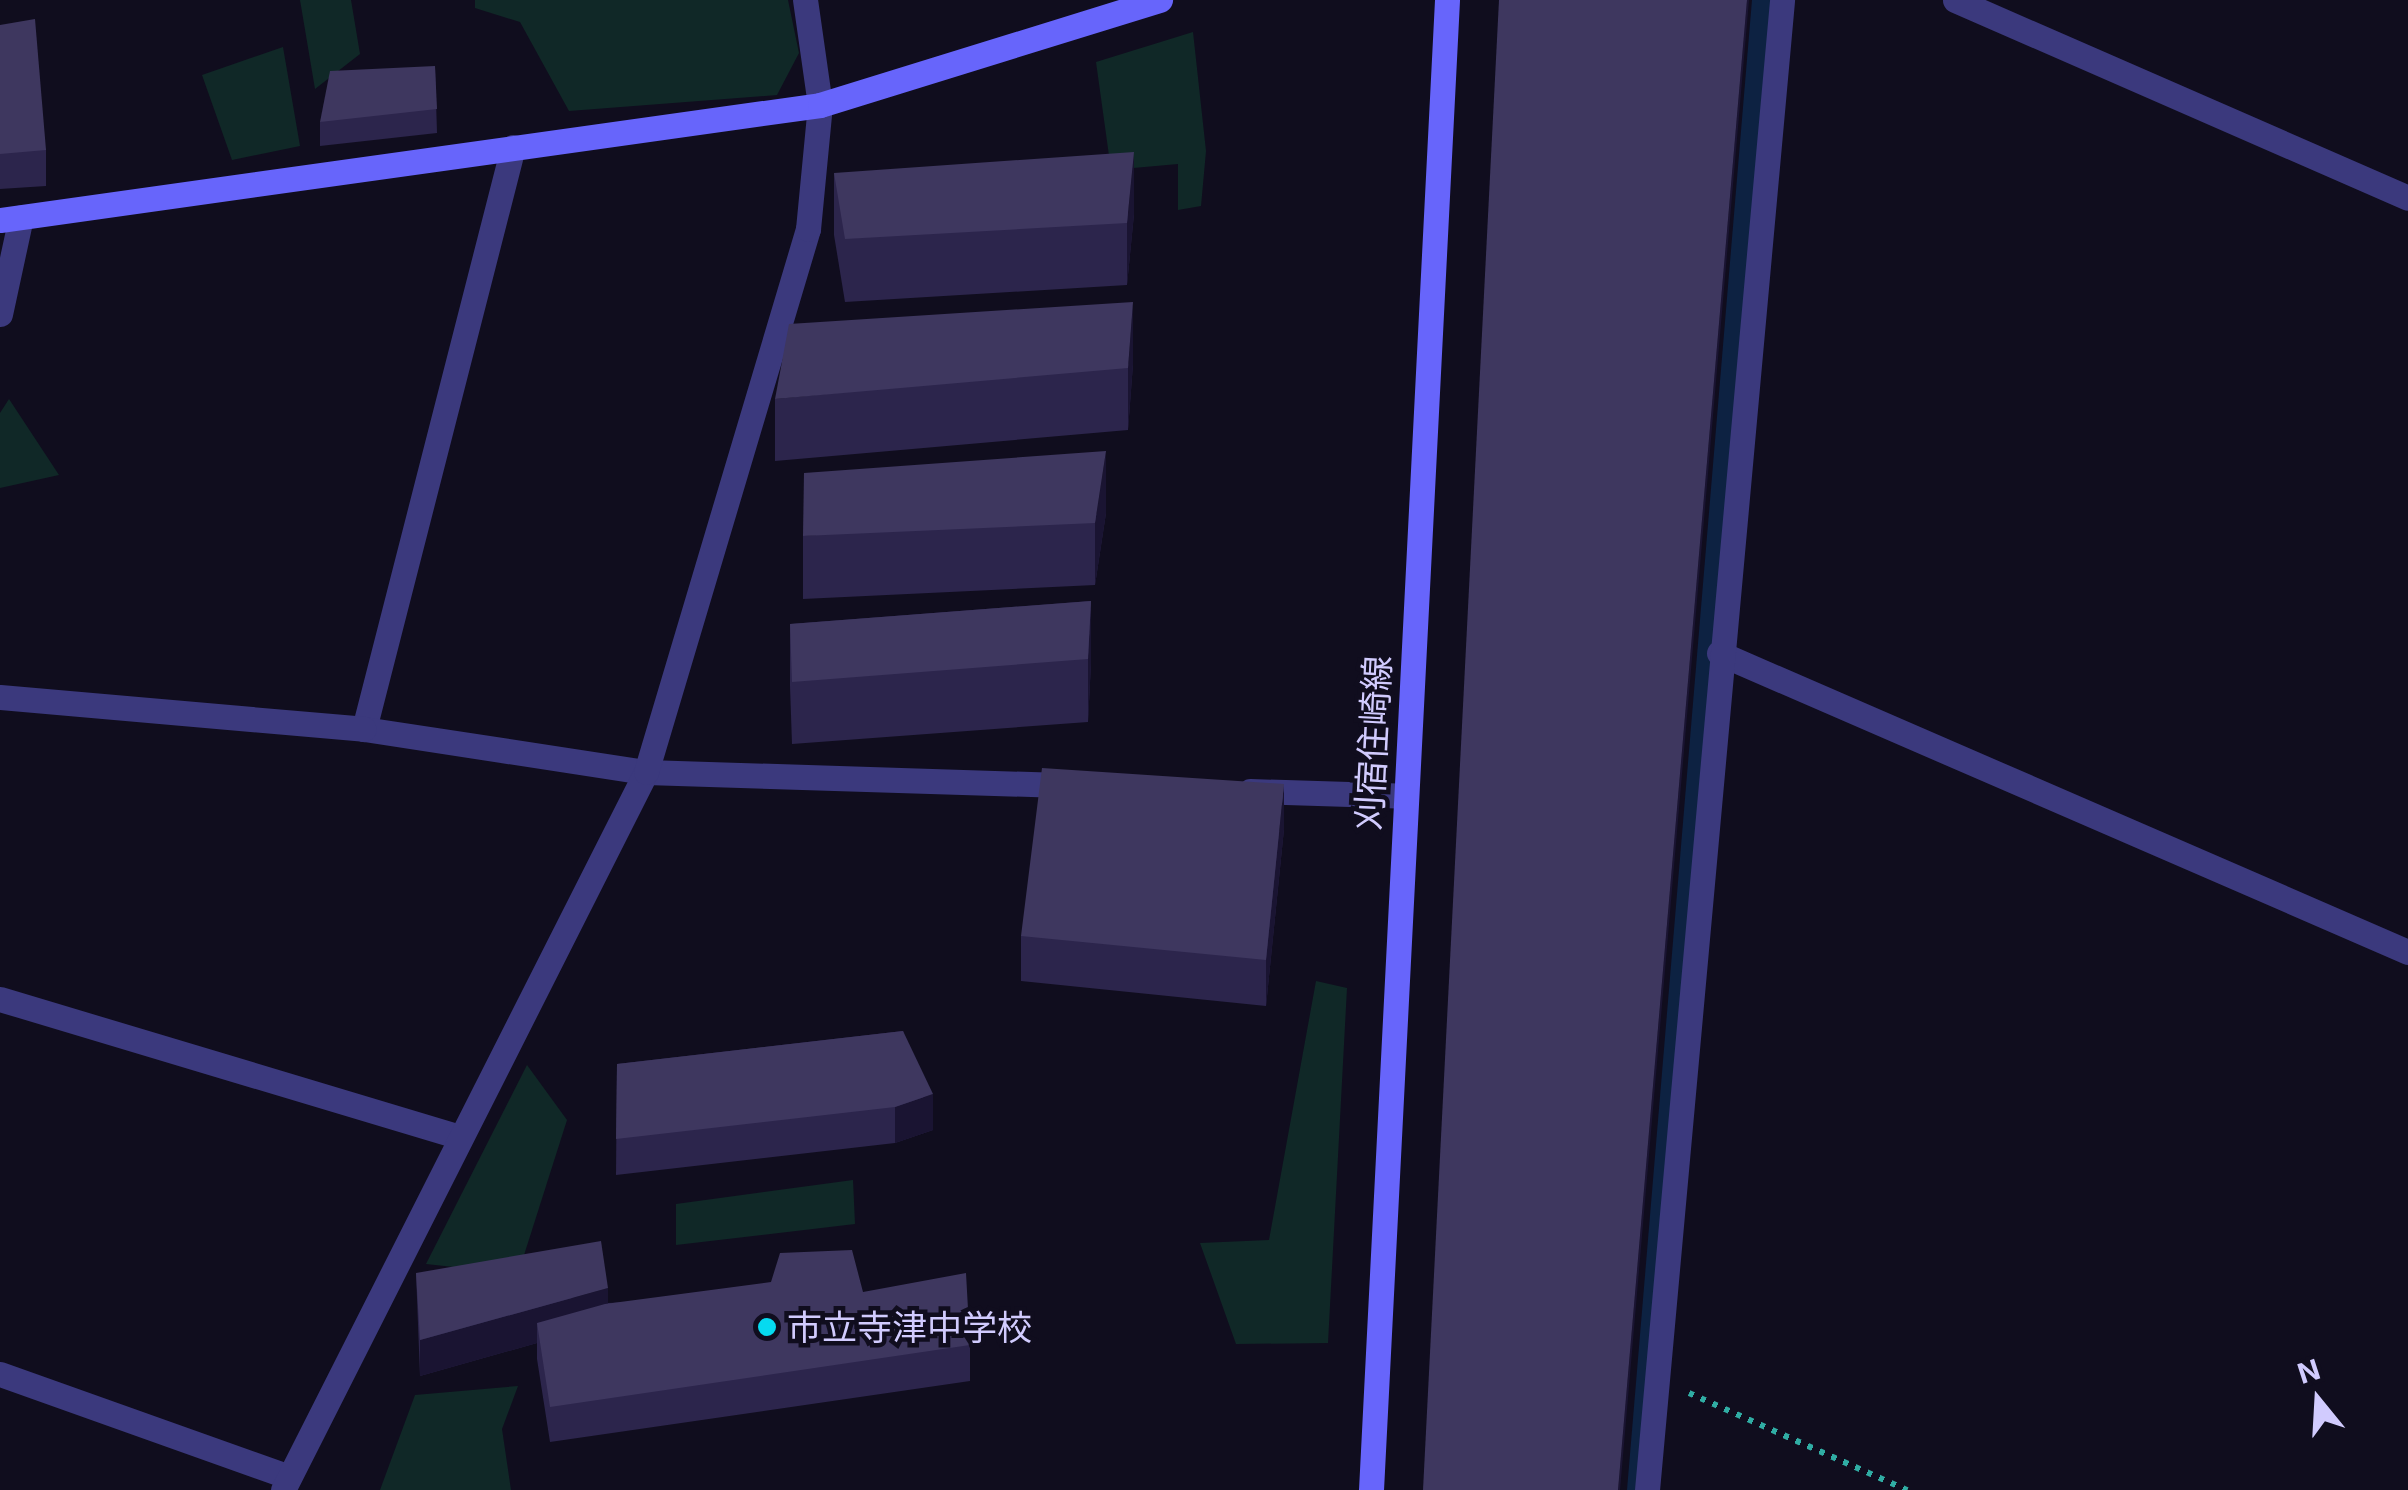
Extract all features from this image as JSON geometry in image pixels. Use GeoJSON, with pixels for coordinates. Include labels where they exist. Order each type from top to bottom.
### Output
{"type":"FeatureCollection","features":[{"type":"Feature","properties":{"kind":"main road"},"geometry":{"type":"LineString","coordinates":[[11,218],[820,105],[1160,0]]}},
{"type":"Feature","properties":{"kind":"main road","name":"刈宿住崎線"},"geometry":{"type":"LineString","coordinates":[[1371,1490],[1448,0]]}},
{"type":"Feature","properties":{"kind":"street"},"geometry":{"type":"LineString","coordinates":[[0,1374],[285,1483],[646,772],[808,230],[820,105],[805,0]]}},
{"type":"Feature","properties":{"kind":"street"},"geometry":{"type":"LineString","coordinates":[[1647,1490],[1719,653],[1782,0]]}},
{"type":"Feature","properties":{"kind":"street"},"geometry":{"type":"LineString","coordinates":[[1956,0],[2408,198]]}},
{"type":"Feature","properties":{"kind":"street"},"geometry":{"type":"LineString","coordinates":[[364,729],[513,146]]}},
{"type":"Feature","properties":{"kind":"street"},"geometry":{"type":"LineString","coordinates":[[0,314],[11,218]]}},
{"type":"Feature","properties":{"kind":"street"},"geometry":{"type":"LineString","coordinates":[[1719,653],[2408,952]]}},
{"type":"Feature","properties":{"kind":"street"},"geometry":{"type":"LineString","coordinates":[[0,697],[364,729],[646,772],[1103,786]]}},
{"type":"Feature","properties":{"kind":"street"},"geometry":{"type":"LineString","coordinates":[[1222,790],[1405,796]]}},
{"type":"Feature","properties":{"kind":"street"},"geometry":{"type":"LineString","coordinates":[[0,998],[460,1137]]}},
{"type":"Feature","properties":{"kind":"path"},"geometry":{"type":"LineString","coordinates":[[1656,1378],[1907,1490]]}},
{"type":"Feature","properties":{"kind":"green space"},"geometry":{"type":"Polygon","coordinates":[[[300,0],[351,0],[360,54],[315,89],[300,0]]]}},
{"type":"Feature","properties":{"kind":"green space"},"geometry":{"type":"Polygon","coordinates":[[[475,0],[788,0],[799,53],[777,95],[569,111],[520,22],[475,8],[475,0]]]}},
{"type":"Feature","properties":{"kind":"green space"},"geometry":{"type":"Polygon","coordinates":[[[1193,32],[1206,151],[1201,206],[1178,210],[1178,164],[1111,170],[1096,62],[1193,32]]]}},
{"type":"Feature","properties":{"kind":"green space"},"geometry":{"type":"Polygon","coordinates":[[[283,47],[300,146],[232,160],[202,75],[283,47]]]}},
{"type":"Feature","properties":{"kind":"green space"},"geometry":{"type":"Polygon","coordinates":[[[9,399],[59,475],[0,488],[0,413],[9,399]]]}},
{"type":"Feature","properties":{"kind":"green space"},"geometry":{"type":"Polygon","coordinates":[[[1316,981],[1347,988],[1328,1343],[1236,1344],[1200,1243],[1269,1240],[1316,981]]]}},
{"type":"Feature","properties":{"kind":"green space"},"geometry":{"type":"Polygon","coordinates":[[[527,1065],[567,1120],[518,1274],[426,1264],[527,1065]]]}},
{"type":"Feature","properties":{"kind":"green space"},"geometry":{"type":"Polygon","coordinates":[[[853,1180],[855,1224],[676,1245],[676,1204],[853,1180]]]}},
{"type":"Feature","properties":{"kind":"green space"},"geometry":{"type":"Polygon","coordinates":[[[518,1386],[502,1429],[511,1490],[380,1490],[415,1395],[518,1386]]]}},
{"type":"Feature","properties":{"kind":"water"},"geometry":{"type":"Polygon","coordinates":[[[1752,0],[1778,0],[1641,1490],[1627,1490],[1752,0]]]}},
{"type":"Feature","properties":{"kind":"building"},"geometry":{"type":"Polygon","coordinates":[[[1499,0],[1747,0],[1618,1490],[1423,1490],[1499,0]]]}},
{"type":"Feature","properties":{"kind":"building"},"geometry":{"type":"Polygon","coordinates":[[[35,19],[46,150],[0,154],[0,25],[35,19]]]}},
{"type":"Feature","properties":{"kind":"building"},"geometry":{"type":"Polygon","coordinates":[[[435,66],[437,109],[320,122],[330,71],[435,66]]]}},
{"type":"Feature","properties":{"kind":"building"},"geometry":{"type":"Polygon","coordinates":[[[1134,152],[1127,223],[845,239],[834,173],[1134,152]]]}},
{"type":"Feature","properties":{"kind":"building"},"geometry":{"type":"Polygon","coordinates":[[[1133,302],[1128,368],[775,399],[789,324],[1133,302]]]}},
{"type":"Feature","properties":{"kind":"building"},"geometry":{"type":"Polygon","coordinates":[[[1106,451],[1095,523],[803,536],[804,473],[1106,451]]]}},
{"type":"Feature","properties":{"kind":"building"},"geometry":{"type":"Polygon","coordinates":[[[1091,601],[1088,659],[792,682],[790,624],[1091,601]]]}},
{"type":"Feature","properties":{"kind":"building"},"geometry":{"type":"Polygon","coordinates":[[[1042,768],[1284,784],[1266,960],[1021,936],[1042,768]]]}},
{"type":"Feature","properties":{"kind":"building"},"geometry":{"type":"Polygon","coordinates":[[[903,1031],[933,1094],[895,1107],[616,1139],[617,1064],[903,1031]]]}},
{"type":"Feature","properties":{"kind":"building"},"geometry":{"type":"Polygon","coordinates":[[[601,1241],[608,1288],[420,1340],[416,1273],[601,1241]]]}},
{"type":"Feature","properties":{"kind":"building"},"geometry":{"type":"Polygon","coordinates":[[[852,1250],[863,1292],[966,1273],[970,1345],[550,1407],[537,1323],[605,1304],[771,1282],[780,1253],[852,1250]]]}},
{"type":"Feature","properties":{"kind":"place","name":"市立寺津中学校"},"geometry":{"type":"Point","coordinates":[767,1327]}}]}
